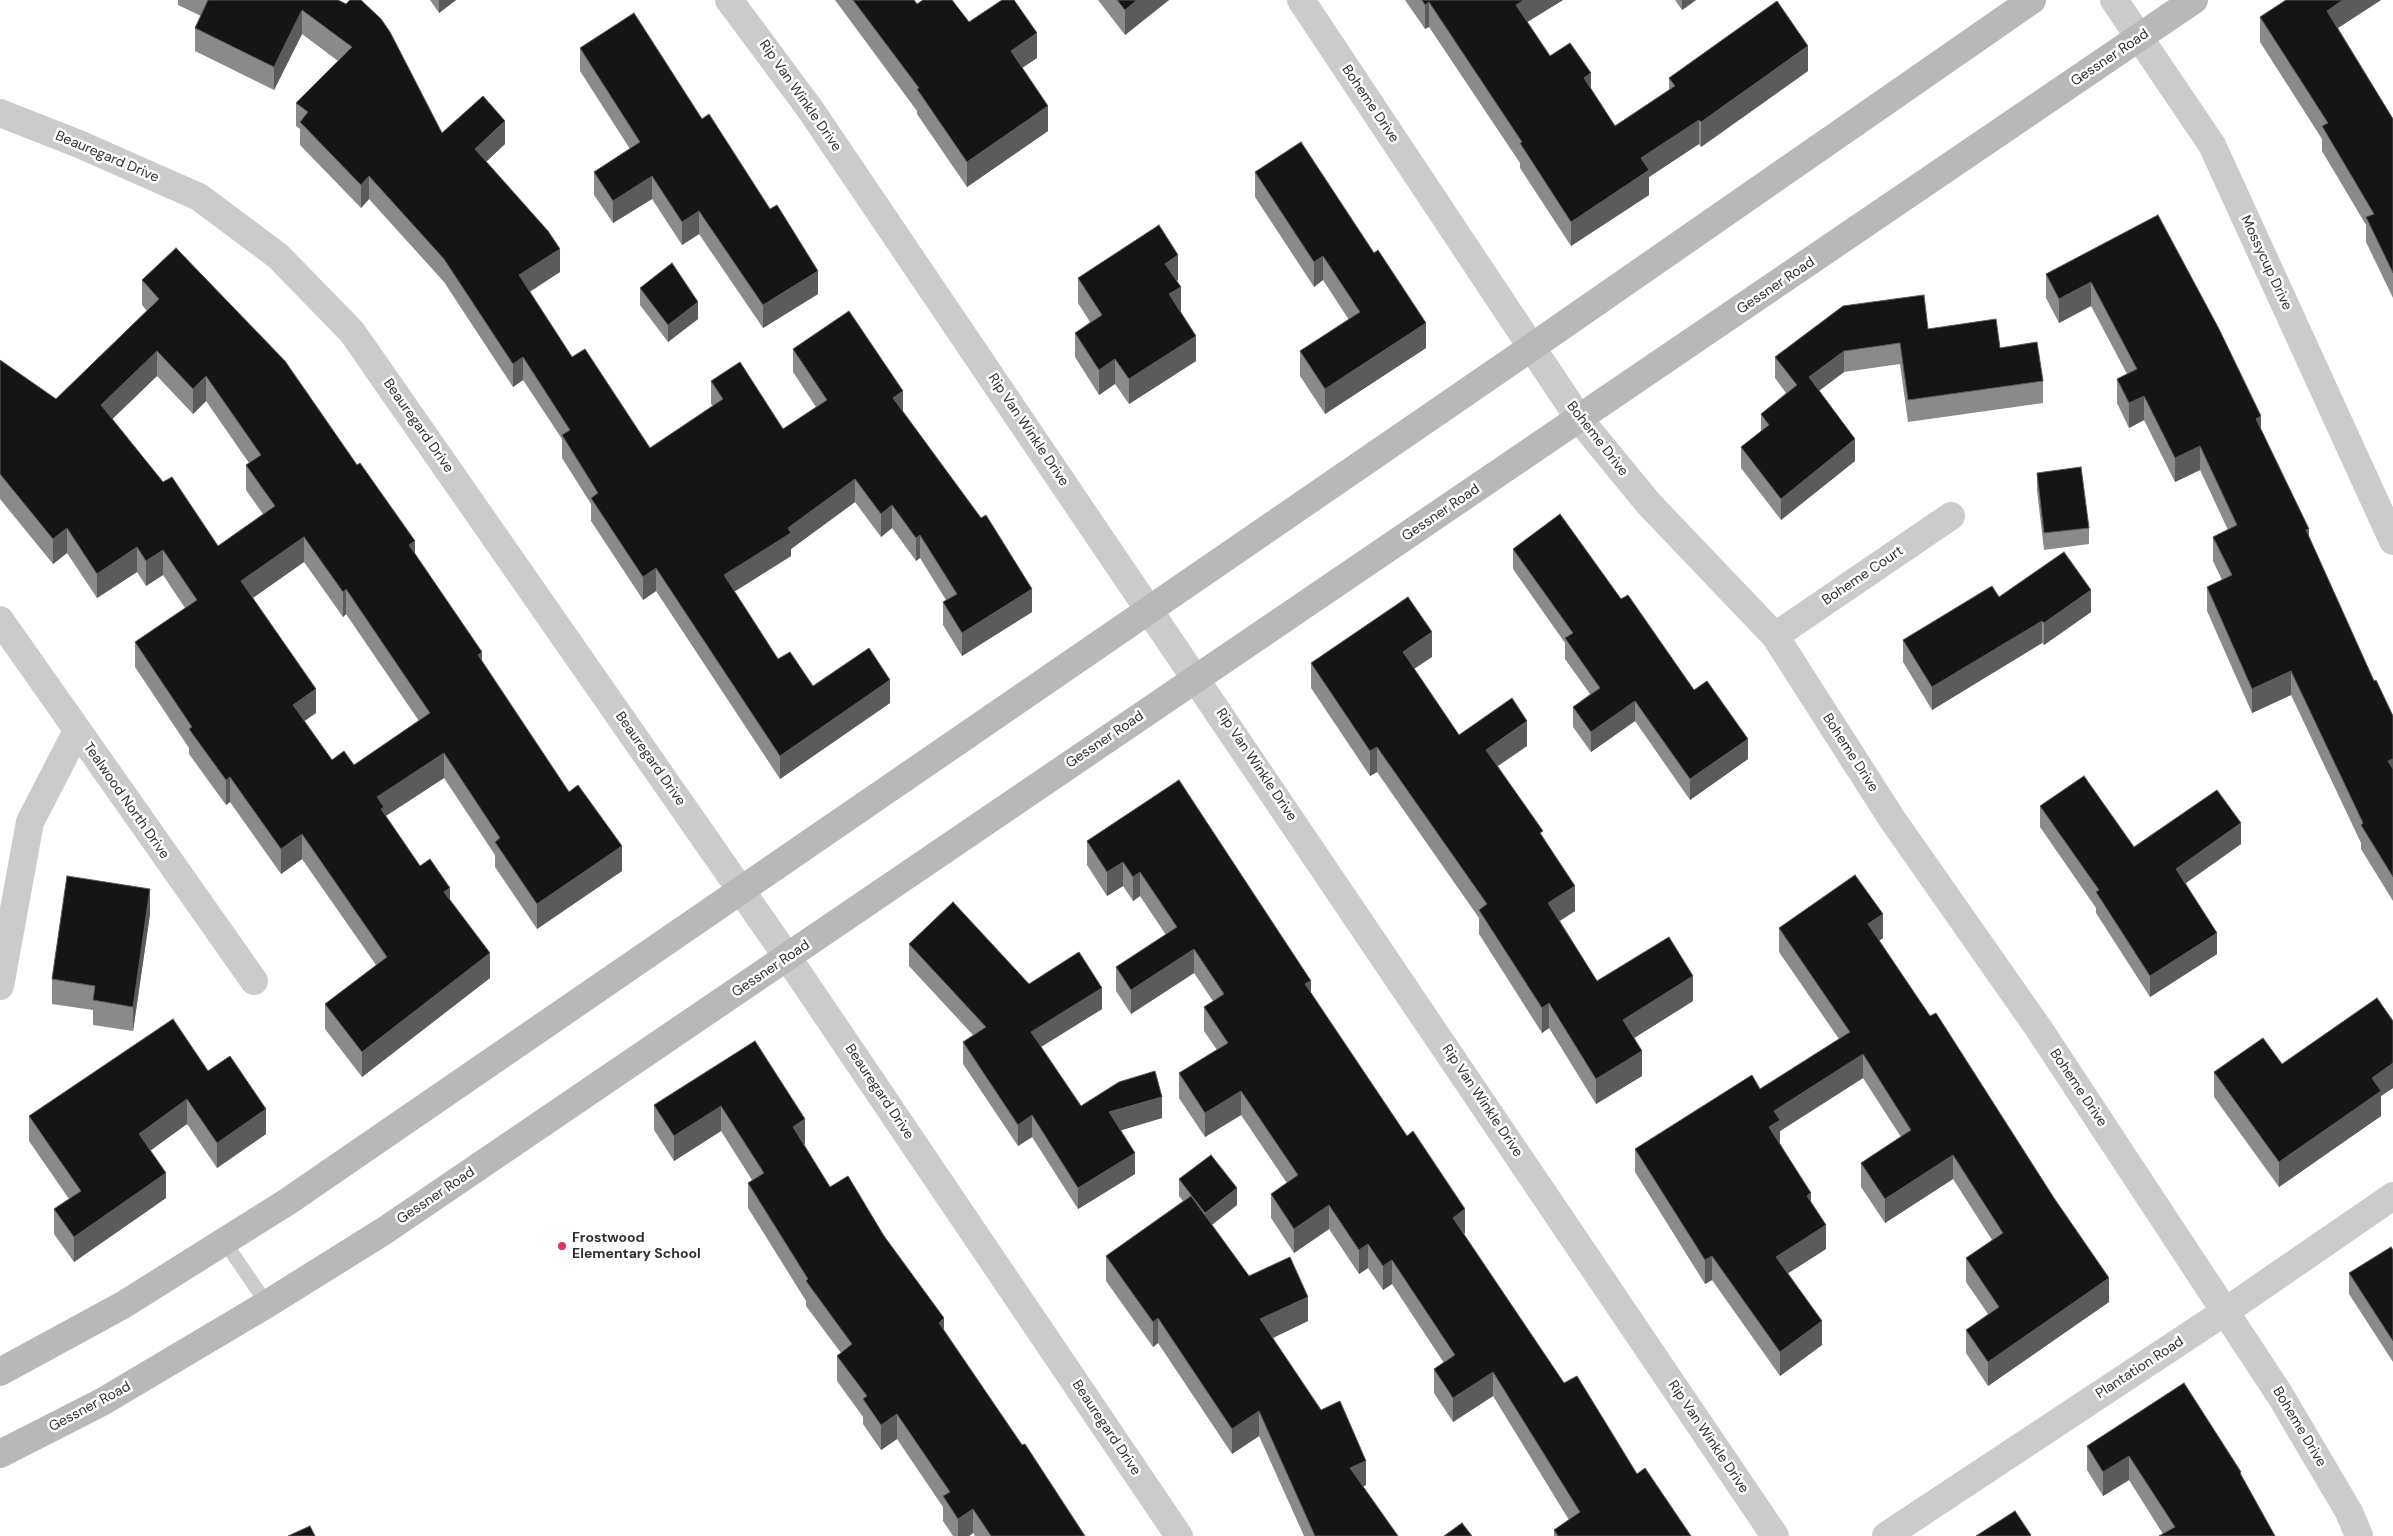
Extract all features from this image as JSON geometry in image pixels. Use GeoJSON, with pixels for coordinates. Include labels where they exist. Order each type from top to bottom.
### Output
{"type":"FeatureCollection","features":[{"type":"Feature","properties":{"kind":"main road"},"geometry":{"type":"LineString","coordinates":[[0,1372],[123,1305],[287,1202],[1532,348],[2032,0]]}},
{"type":"Feature","properties":{"kind":"main road","name":"Gessner Road"},"geometry":{"type":"LineString","coordinates":[[0,1454],[102,1402],[267,1304],[384,1231],[788,958],[1196,678],[1580,420],[2194,0]]}},
{"type":"Feature","properties":{"kind":"street","name":"Rip Van Winkle Drive"},"geometry":{"type":"LineString","coordinates":[[729,0],[816,117],[1775,1536]]}},
{"type":"Feature","properties":{"kind":"street","name":"Boheme Drive"},"geometry":{"type":"LineString","coordinates":[[1301,0],[1580,420],[1649,504],[1775,636],[1892,819],[2039,1029],[2226,1311],[2285,1403],[2349,1512],[2359,1536]]}},
{"type":"Feature","properties":{"kind":"street","name":"Mossycup Drive"},"geometry":{"type":"LineString","coordinates":[[2114,0],[2212,145],[2393,540]]}},
{"type":"Feature","properties":{"kind":"street","name":"Beauregard Drive"},"geometry":{"type":"LineString","coordinates":[[0,113],[79,144],[199,197],[278,256],[352,332],[742,890],[1179,1536]]}},
{"type":"Feature","properties":{"kind":"street","name":"Boheme Court"},"geometry":{"type":"LineString","coordinates":[[1775,636],[1950,516]]}},
{"type":"Feature","properties":{"kind":"street","name":"Tealwood North Drive"},"geometry":{"type":"LineString","coordinates":[[0,620],[254,981]]}},
{"type":"Feature","properties":{"kind":"street"},"geometry":{"type":"LineString","coordinates":[[0,986],[30,822],[77,731]]}},
{"type":"Feature","properties":{"kind":"street","name":"Plantation Road"},"geometry":{"type":"LineString","coordinates":[[1886,1536],[2226,1311],[2393,1196]]}},
{"type":"Feature","properties":{"kind":"lane"},"geometry":{"type":"LineString","coordinates":[[224,1241],[267,1304]]}},
{"type":"Feature","properties":{"kind":"building"},"geometry":{"type":"Polygon","coordinates":[[[208,0],[338,0],[346,4],[350,0],[361,0],[381,19],[390,32],[442,133],[483,96],[505,121],[475,149],[548,231],[560,249],[519,275],[572,357],[585,349],[650,448],[723,399],[711,381],[740,362],[783,429],[827,400],[793,349],[849,311],[903,391],[893,398],[981,518],[986,515],[1032,589],[962,633],[943,602],[957,594],[920,535],[916,538],[892,505],[881,514],[855,479],[788,528],[791,533],[724,575],[778,659],[790,652],[813,686],[869,648],[890,680],[780,756],[656,568],[643,577],[591,498],[598,493],[562,435],[570,430],[523,357],[513,364],[444,259],[369,176],[361,185],[300,122],[308,112],[296,103],[352,47],[302,10],[274,67],[195,28],[208,0]]]}},
{"type":"Feature","properties":{"kind":"building"},"geometry":{"type":"Polygon","coordinates":[[[853,0],[914,0],[917,4],[923,0],[952,0],[969,22],[1002,0],[1014,0],[1037,33],[1011,51],[1048,106],[967,162],[917,89],[919,88],[853,0]]]}},
{"type":"Feature","properties":{"kind":"building"},"geometry":{"type":"Polygon","coordinates":[[[1117,0],[1137,0],[1125,10],[1117,0]]]}},
{"type":"Feature","properties":{"kind":"building"},"geometry":{"type":"Polygon","coordinates":[[[1422,0],[1524,0],[1516,5],[1550,56],[1570,43],[1591,73],[1584,78],[1615,126],[1675,86],[1669,78],[1777,1],[1808,46],[1701,122],[1699,120],[1641,158],[1649,170],[1571,222],[1520,143],[1522,142],[1429,2],[1425,5],[1422,0]]]}},
{"type":"Feature","properties":{"kind":"building"},"geometry":{"type":"Polygon","coordinates":[[[2286,0],[2343,0],[2327,11],[2393,119],[2393,273],[2366,217],[2374,214],[2322,126],[2328,123],[2260,17],[2286,0]]]}},
{"type":"Feature","properties":{"kind":"building"},"geometry":{"type":"Polygon","coordinates":[[[634,13],[702,119],[709,114],[770,209],[777,205],[818,271],[763,305],[699,211],[682,222],[652,176],[613,201],[594,172],[640,142],[580,48],[634,13]]]}},
{"type":"Feature","properties":{"kind":"building"},"geometry":{"type":"Polygon","coordinates":[[[1301,142],[1374,253],[1378,250],[1426,323],[1325,389],[1300,351],[1360,312],[1323,256],[1314,262],[1255,172],[1301,142]]]}},
{"type":"Feature","properties":{"kind":"building"},"geometry":{"type":"Polygon","coordinates":[[[2158,215],[2219,329],[2261,416],[2256,419],[2309,529],[2306,530],[2374,681],[2376,680],[2393,716],[2393,759],[2388,761],[2393,769],[2393,877],[2361,825],[2363,823],[2291,671],[2252,689],[2207,587],[2232,575],[2213,537],[2237,525],[2200,446],[2175,458],[2144,396],[2129,403],[2117,379],[2137,369],[2091,282],[2059,299],[2046,274],[2158,215]]]}},
{"type":"Feature","properties":{"kind":"building"},"geometry":{"type":"Polygon","coordinates":[[[1159,225],[1178,255],[1165,264],[1181,287],[1169,294],[1196,336],[1129,379],[1115,359],[1099,370],[1075,333],[1102,315],[1078,278],[1159,225]]]}},
{"type":"Feature","properties":{"kind":"building"},"geometry":{"type":"Polygon","coordinates":[[[176,248],[285,361],[357,465],[360,463],[415,541],[409,545],[482,652],[478,655],[569,792],[578,785],[622,846],[537,904],[495,842],[500,838],[444,753],[377,797],[384,807],[381,809],[420,866],[430,859],[450,888],[444,892],[490,953],[362,1052],[325,1004],[387,957],[302,834],[281,849],[230,777],[226,780],[189,729],[192,727],[135,642],[197,600],[163,550],[146,561],[137,547],[97,574],[67,528],[53,539],[0,474],[0,360],[56,399],[159,299],[142,280],[176,248]],[[157,351],[101,405],[163,482],[172,477],[218,546],[275,506],[246,465],[261,455],[206,376],[193,389],[157,351]],[[304,537],[241,581],[316,689],[293,705],[332,760],[344,751],[354,765],[430,713],[346,589],[343,592],[304,537]]]}},
{"type":"Feature","properties":{"kind":"building"},"geometry":{"type":"Polygon","coordinates":[[[672,263],[698,302],[668,325],[640,288],[672,263]]]}},
{"type":"Feature","properties":{"kind":"building"},"geometry":{"type":"Polygon","coordinates":[[[1924,295],[1928,329],[1996,319],[2000,348],[2037,342],[2043,381],[1908,400],[1900,343],[1844,351],[1809,377],[1855,439],[1781,499],[1741,447],[1769,425],[1761,414],[1797,385],[1775,357],[1843,306],[1924,295]]]}},
{"type":"Feature","properties":{"kind":"building"},"geometry":{"type":"Polygon","coordinates":[[[2081,467],[2089,528],[2044,533],[2037,473],[2081,467]]]}},
{"type":"Feature","properties":{"kind":"building"},"geometry":{"type":"Polygon","coordinates":[[[1560,514],[1621,599],[1628,595],[1694,690],[1707,681],[1748,739],[1690,779],[1635,701],[1591,732],[1573,707],[1600,688],[1565,638],[1573,633],[1513,549],[1560,514]]]}},
{"type":"Feature","properties":{"kind":"building"},"geometry":{"type":"Polygon","coordinates":[[[2064,552],[2091,590],[2044,623],[2042,621],[1932,687],[1903,640],[1992,586],[1999,597],[2064,552]]]}},
{"type":"Feature","properties":{"kind":"building"},"geometry":{"type":"Polygon","coordinates":[[[1408,597],[1432,632],[1403,652],[1459,735],[1512,698],[1527,721],[1486,750],[1543,831],[1540,833],[1575,886],[1548,903],[1597,981],[1669,937],[1693,976],[1623,1020],[1642,1051],[1596,1079],[1549,1003],[1542,1008],[1479,910],[1487,904],[1377,747],[1370,751],[1311,663],[1408,597]]]}},
{"type":"Feature","properties":{"kind":"building"},"geometry":{"type":"Polygon","coordinates":[[[2084,776],[2134,847],[2217,790],[2241,823],[2176,869],[2217,933],[2150,976],[2096,892],[2099,890],[2040,806],[2084,776]]]}},
{"type":"Feature","properties":{"kind":"building"},"geometry":{"type":"Polygon","coordinates":[[[1179,780],[1311,981],[1305,984],[1407,1136],[1413,1131],[1465,1209],[1453,1218],[1564,1383],[1577,1376],[1637,1474],[1645,1468],[1691,1536],[1558,1536],[1554,1530],[1580,1512],[1493,1372],[1453,1398],[1434,1369],[1455,1355],[1392,1260],[1383,1266],[1368,1244],[1359,1250],[1329,1205],[1294,1229],[1271,1194],[1298,1175],[1241,1091],[1205,1113],[1179,1073],[1228,1043],[1204,1007],[1224,994],[1194,949],[1131,990],[1116,967],[1177,927],[1140,872],[1133,877],[1123,862],[1107,872],[1087,841],[1179,780]]]}},
{"type":"Feature","properties":{"kind":"building"},"geometry":{"type":"Polygon","coordinates":[[[1855,875],[1883,914],[1868,924],[1930,1016],[1936,1013],[2054,1198],[2109,1278],[1988,1362],[1966,1330],[1999,1307],[1966,1258],[2003,1233],[1953,1155],[1885,1199],[1861,1163],[1911,1130],[1863,1054],[1774,1111],[1780,1120],[1769,1127],[1811,1193],[1807,1196],[1826,1225],[1776,1257],[1822,1321],[1780,1352],[1712,1256],[1705,1260],[1635,1149],[1752,1075],[1760,1089],[1850,1032],[1779,928],[1855,875]]]}},
{"type":"Feature","properties":{"kind":"building"},"geometry":{"type":"Polygon","coordinates":[[[67,876],[150,889],[133,1007],[93,1000],[95,986],[52,979],[67,876]]]}},
{"type":"Feature","properties":{"kind":"building"},"geometry":{"type":"Polygon","coordinates":[[[953,902],[1029,984],[1079,952],[1102,988],[1031,1032],[1081,1106],[1119,1082],[1155,1071],[1162,1097],[1109,1112],[1135,1153],[1078,1188],[1032,1115],[1018,1125],[963,1042],[986,1027],[909,944],[953,902]]]}},
{"type":"Feature","properties":{"kind":"building"},"geometry":{"type":"Polygon","coordinates":[[[2377,998],[2393,1021],[2393,1063],[2372,1078],[2381,1091],[2279,1162],[2214,1072],[2263,1038],[2282,1064],[2377,998]]]}},
{"type":"Feature","properties":{"kind":"building"},"geometry":{"type":"Polygon","coordinates":[[[173,1019],[208,1071],[230,1056],[266,1109],[217,1143],[187,1099],[139,1134],[166,1173],[74,1237],[54,1209],[81,1191],[29,1116],[173,1019]]]}},
{"type":"Feature","properties":{"kind":"building"},"geometry":{"type":"Polygon","coordinates":[[[755,1041],[805,1119],[793,1127],[830,1187],[848,1176],[884,1236],[944,1318],[939,1323],[1022,1445],[1025,1444],[1085,1536],[991,1536],[973,1509],[958,1519],[943,1496],[950,1492],[897,1414],[881,1425],[863,1399],[867,1396],[837,1356],[852,1344],[806,1281],[808,1279],[748,1183],[764,1173],[721,1106],[674,1136],[654,1105],[755,1041]]]}},
{"type":"Feature","properties":{"kind":"building"},"geometry":{"type":"Polygon","coordinates":[[[1211,1155],[1237,1188],[1205,1213],[1179,1179],[1211,1155]]]}},
{"type":"Feature","properties":{"kind":"building"},"geometry":{"type":"Polygon","coordinates":[[[1191,1196],[1249,1276],[1290,1257],[1308,1297],[1260,1319],[1321,1410],[1340,1401],[1366,1461],[1350,1468],[1398,1536],[1315,1536],[1259,1411],[1232,1429],[1158,1318],[1153,1322],[1106,1256],[1191,1196]]]}},
{"type":"Feature","properties":{"kind":"building"},"geometry":{"type":"Polygon","coordinates":[[[2391,1247],[2393,1250],[2393,1341],[2349,1273],[2391,1247]]]}},
{"type":"Feature","properties":{"kind":"building"},"geometry":{"type":"Polygon","coordinates":[[[2184,1383],[2241,1472],[2275,1536],[2159,1536],[2175,1527],[2129,1456],[2103,1472],[2087,1446],[2184,1383]]]}},
{"type":"Feature","properties":{"kind":"building"},"geometry":{"type":"Polygon","coordinates":[[[2015,1511],[2030,1536],[1976,1536],[2015,1511]]]}},
{"type":"Feature","properties":{"kind":"building"},"geometry":{"type":"Polygon","coordinates":[[[1462,1523],[1472,1536],[1444,1536],[1462,1523]]]}},
{"type":"Feature","properties":{"kind":"building"},"geometry":{"type":"Polygon","coordinates":[[[310,1526],[315,1536],[288,1536],[310,1526]]]}},
{"type":"Feature","properties":{"kind":"place","name":"Frostwood Elementary School"},"geometry":{"type":"Point","coordinates":[562,1246]}}]}
